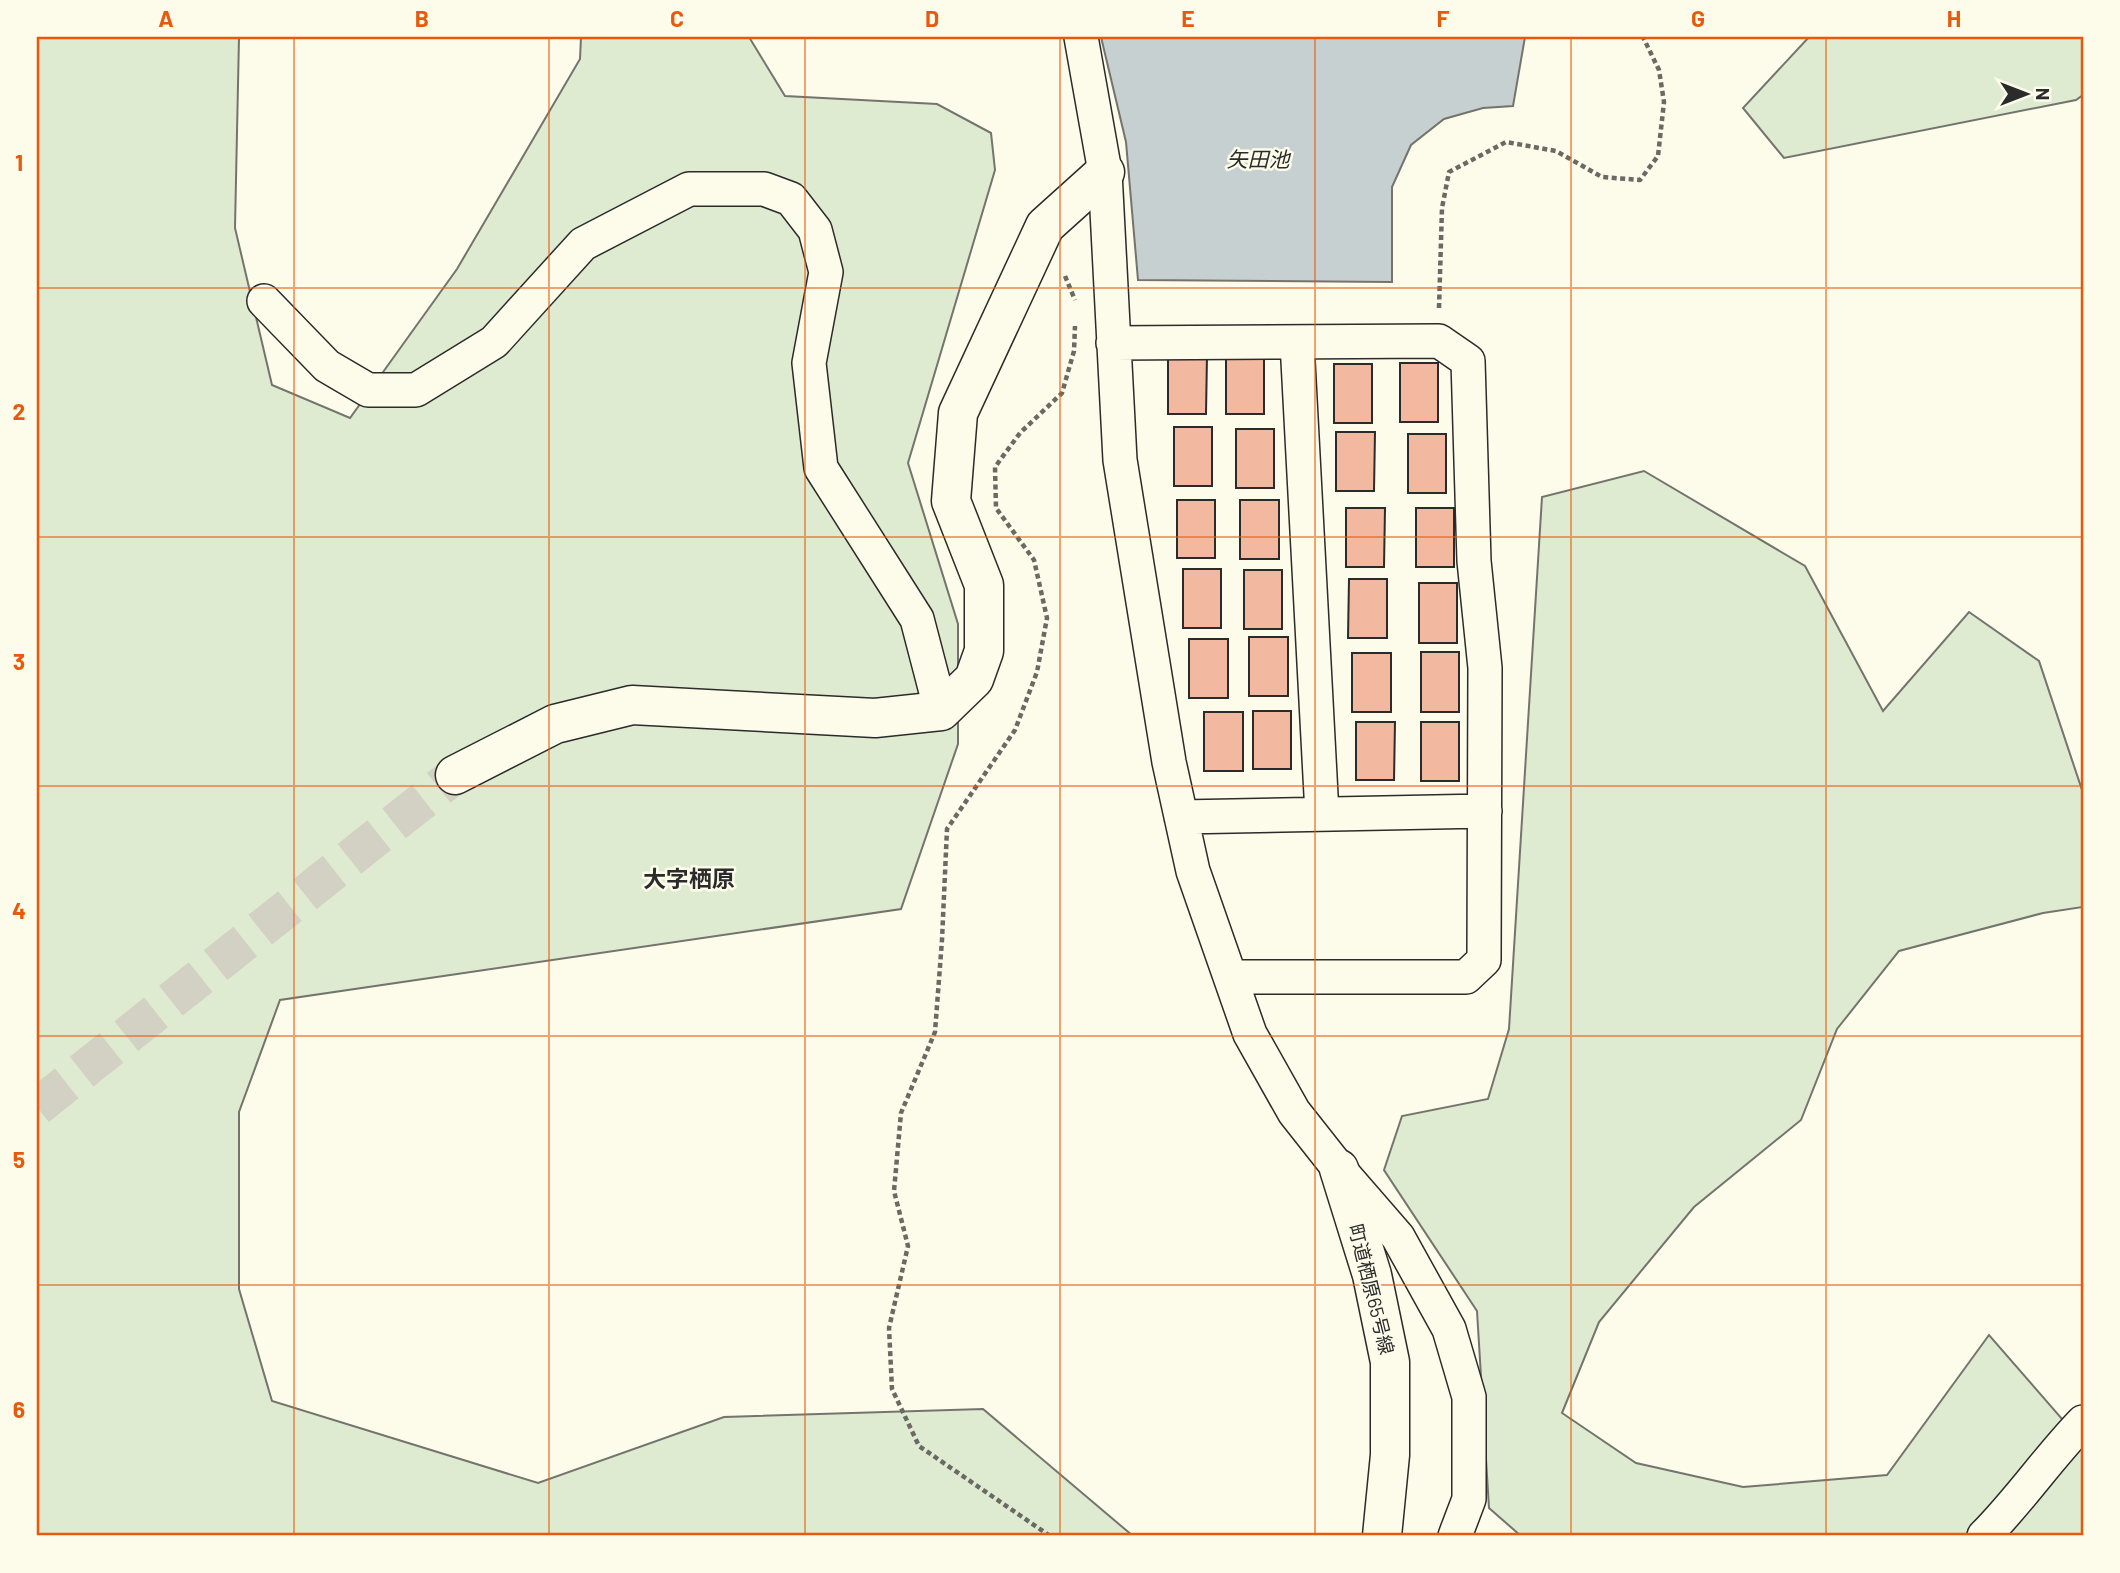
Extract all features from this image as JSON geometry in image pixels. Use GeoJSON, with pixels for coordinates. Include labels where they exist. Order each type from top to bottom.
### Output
{"type":"FeatureCollection","features":[{"type":"Feature","properties":{"kind":"street"},"geometry":{"type":"LineString","coordinates":[[1081,37],[1105,172],[1120,460],[1169,762],[1193,871],[1250,1034],[1294,1112],[1339,1170],[1398,1237],[1449,1329],[1469,1398],[1469,1499],[1455,1536]]}},
{"type":"Feature","properties":{"kind":"street"},"geometry":{"type":"LineString","coordinates":[[455,775],[555,724],[632,705],[875,718],[941,710],[974,679],[984,651],[984,585],[951,501],[958,413],[1045,226],[1105,172]]}},
{"type":"Feature","properties":{"kind":"street"},"geometry":{"type":"LineString","coordinates":[[264,301],[327,366],[369,390],[416,390],[494,342],[583,244],[689,189],[764,189],[791,199],[815,230],[826,272],[809,363],[821,468],[918,619],[941,710]]}},
{"type":"Feature","properties":{"kind":"street"},"geometry":{"type":"LineString","coordinates":[[1114,343],[1439,341],[1468,360],[1474,561],[1485,668],[1484,960],[1466,977],[1231,977]]}},
{"type":"Feature","properties":{"kind":"street"},"geometry":{"type":"LineString","coordinates":[[1297,342],[1322,814]]}},
{"type":"Feature","properties":{"kind":"street"},"geometry":{"type":"LineString","coordinates":[[1181,817],[1485,811]]}},
{"type":"Feature","properties":{"kind":"street","name":"町道栖原65号線"},"geometry":{"type":"LineString","coordinates":[[1339,1170],[1372,1275],[1390,1362],[1390,1455],[1382,1536]]}},
{"type":"Feature","properties":{"kind":"street"},"geometry":{"type":"LineString","coordinates":[[1984,1536],[2083,1422]]}},
{"type":"Feature","properties":{"kind":"path"},"geometry":{"type":"LineString","coordinates":[[1439,341],[1442,208],[1450,172],[1506,142],[1556,151],[1602,177],[1640,180],[1658,156],[1664,102],[1659,70],[1643,37]]}},
{"type":"Feature","properties":{"kind":"path"},"geometry":{"type":"LineString","coordinates":[[1045,226],[1076,304]]}},
{"type":"Feature","properties":{"kind":"path"},"geometry":{"type":"LineString","coordinates":[[1050,1536],[919,1446],[892,1390],[889,1328],[908,1246],[894,1191],[901,1113],[935,1032],[947,828],[1014,730],[1037,672],[1047,618],[1034,560],[996,508],[995,467],[1020,433],[1062,393],[1074,351],[1076,316]]}},
{"type":"Feature","properties":{"kind":"green space"},"geometry":{"type":"Polygon","coordinates":[[[37,37],[239,37],[235,228],[272,385],[350,418],[457,269],[580,59],[581,37],[749,37],[785,96],[937,104],[991,133],[995,170],[908,463],[958,624],[958,744],[901,909],[280,1000],[239,1112],[239,1289],[272,1401],[538,1483],[724,1417],[983,1409],[1133,1536],[37,1536],[37,37]]]}},
{"type":"Feature","properties":{"kind":"green space"},"geometry":{"type":"Polygon","coordinates":[[[1809,37],[2083,37],[2083,95],[2076,100],[1784,158],[1743,108],[1809,37]]]}},
{"type":"Feature","properties":{"kind":"green space"},"geometry":{"type":"Polygon","coordinates":[[[1644,471],[1805,566],[1883,711],[1969,612],[2039,661],[2083,793],[2083,907],[2043,913],[1899,951],[1837,1029],[1801,1120],[1694,1207],[1599,1322],[1562,1413],[1636,1463],[1743,1487],[1887,1475],[1989,1335],[2083,1443],[2083,1536],[1521,1536],[1489,1508],[1477,1311],[1384,1170],[1402,1116],[1488,1099],[1509,1029],[1542,497],[1644,471]]]}},
{"type":"Feature","properties":{"kind":"water","name":"矢田池"},"geometry":{"type":"Polygon","coordinates":[[[1101,37],[1525,37],[1513,106],[1483,108],[1444,119],[1411,145],[1392,187],[1392,282],[1138,280],[1126,142],[1101,37]]]}},
{"type":"Feature","properties":{"kind":"building"},"geometry":{"type":"Polygon","coordinates":[[[1168,355],[1207,355],[1206,414],[1168,414],[1168,355]]]}},
{"type":"Feature","properties":{"kind":"building"},"geometry":{"type":"Polygon","coordinates":[[[1226,355],[1264,355],[1264,414],[1226,414],[1226,355]]]}},
{"type":"Feature","properties":{"kind":"building"},"geometry":{"type":"Polygon","coordinates":[[[1400,363],[1438,363],[1438,422],[1400,422],[1400,363]]]}},
{"type":"Feature","properties":{"kind":"building"},"geometry":{"type":"Polygon","coordinates":[[[1334,364],[1372,364],[1372,423],[1334,423],[1334,364]]]}},
{"type":"Feature","properties":{"kind":"building"},"geometry":{"type":"Polygon","coordinates":[[[1174,427],[1212,427],[1212,486],[1174,486],[1174,427]]]}},
{"type":"Feature","properties":{"kind":"building"},"geometry":{"type":"Polygon","coordinates":[[[1236,429],[1274,429],[1274,488],[1236,488],[1236,429]]]}},
{"type":"Feature","properties":{"kind":"building"},"geometry":{"type":"Polygon","coordinates":[[[1336,432],[1375,432],[1374,491],[1336,491],[1336,432]]]}},
{"type":"Feature","properties":{"kind":"building"},"geometry":{"type":"Polygon","coordinates":[[[1408,434],[1446,434],[1446,493],[1408,493],[1408,434]]]}},
{"type":"Feature","properties":{"kind":"building"},"geometry":{"type":"Polygon","coordinates":[[[1177,500],[1215,500],[1215,558],[1177,558],[1177,500]]]}},
{"type":"Feature","properties":{"kind":"building"},"geometry":{"type":"Polygon","coordinates":[[[1240,500],[1279,500],[1279,559],[1240,559],[1240,500]]]}},
{"type":"Feature","properties":{"kind":"building"},"geometry":{"type":"Polygon","coordinates":[[[1346,508],[1385,508],[1384,567],[1346,567],[1346,508]]]}},
{"type":"Feature","properties":{"kind":"building"},"geometry":{"type":"Polygon","coordinates":[[[1416,508],[1454,508],[1454,567],[1416,567],[1416,508]]]}},
{"type":"Feature","properties":{"kind":"building"},"geometry":{"type":"Polygon","coordinates":[[[1183,569],[1221,569],[1221,628],[1183,628],[1183,569]]]}},
{"type":"Feature","properties":{"kind":"building"},"geometry":{"type":"Polygon","coordinates":[[[1244,570],[1282,570],[1282,629],[1244,629],[1244,570]]]}},
{"type":"Feature","properties":{"kind":"building"},"geometry":{"type":"Polygon","coordinates":[[[1349,579],[1387,579],[1387,638],[1348,638],[1349,579]]]}},
{"type":"Feature","properties":{"kind":"building"},"geometry":{"type":"Polygon","coordinates":[[[1419,583],[1457,583],[1457,643],[1419,643],[1419,583]]]}},
{"type":"Feature","properties":{"kind":"building"},"geometry":{"type":"Polygon","coordinates":[[[1249,637],[1288,637],[1288,696],[1249,696],[1249,637]]]}},
{"type":"Feature","properties":{"kind":"building"},"geometry":{"type":"Polygon","coordinates":[[[1189,639],[1228,639],[1228,698],[1189,698],[1189,639]]]}},
{"type":"Feature","properties":{"kind":"building"},"geometry":{"type":"Polygon","coordinates":[[[1421,652],[1459,652],[1459,712],[1421,712],[1421,652]]]}},
{"type":"Feature","properties":{"kind":"building"},"geometry":{"type":"Polygon","coordinates":[[[1352,653],[1391,653],[1391,712],[1352,712],[1352,653]]]}},
{"type":"Feature","properties":{"kind":"building"},"geometry":{"type":"Polygon","coordinates":[[[1253,711],[1291,711],[1291,769],[1253,769],[1253,711]]]}},
{"type":"Feature","properties":{"kind":"building"},"geometry":{"type":"Polygon","coordinates":[[[1204,712],[1243,712],[1243,771],[1204,771],[1204,712]]]}},
{"type":"Feature","properties":{"kind":"building"},"geometry":{"type":"Polygon","coordinates":[[[1356,722],[1395,722],[1394,780],[1356,780],[1356,722]]]}},
{"type":"Feature","properties":{"kind":"building"},"geometry":{"type":"Polygon","coordinates":[[[1421,722],[1459,722],[1459,781],[1421,781],[1421,722]]]}},
{"type":"Feature","properties":{"kind":"tunnel"},"geometry":{"type":"LineString","coordinates":[[37,1107],[455,775]]}},
{"type":"Feature","properties":{"kind":"district","name":"大字栖原"},"geometry":{"type":"Point","coordinates":[689,878]}}]}
